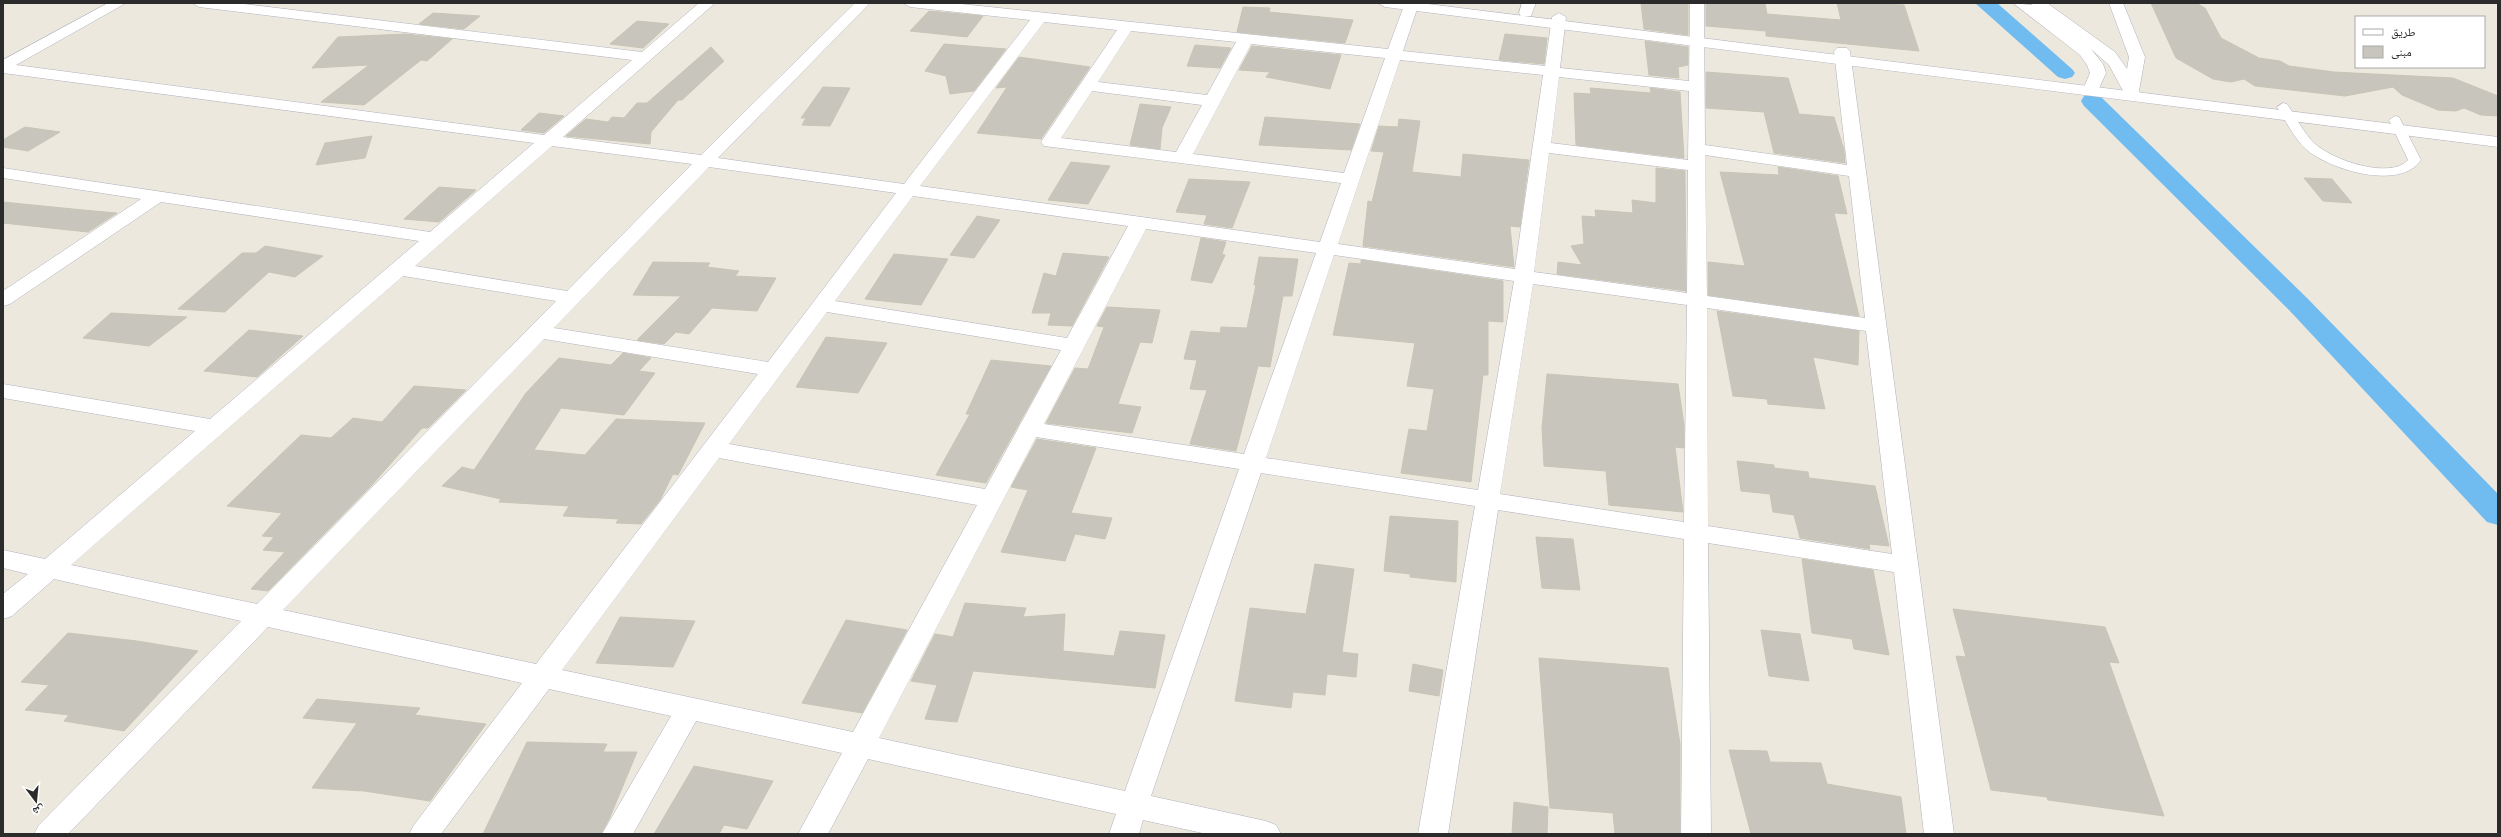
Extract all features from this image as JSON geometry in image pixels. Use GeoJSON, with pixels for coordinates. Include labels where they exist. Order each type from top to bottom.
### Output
{"type":"FeatureCollection","features":[{"type":"Feature","properties":{"kind":"street"},"geometry":{"type":"LineString","coordinates":[[3,67],[119,3]]}},
{"type":"Feature","properties":{"kind":"street"},"geometry":{"type":"LineString","coordinates":[[199,3],[259,6],[646,57]]}},
{"type":"Feature","properties":{"kind":"street"},"geometry":{"type":"LineString","coordinates":[[3,609],[708,3]]}},
{"type":"Feature","properties":{"kind":"street"},"geometry":{"type":"LineString","coordinates":[[49,834],[705,161],[863,3]]}},
{"type":"Feature","properties":{"kind":"street"},"geometry":{"type":"LineString","coordinates":[[910,3],[1698,87]]}},
{"type":"Feature","properties":{"kind":"street"},"geometry":{"type":"LineString","coordinates":[[1385,3],[1558,21],[2398,125],[2498,132]]}},
{"type":"Feature","properties":{"kind":"street"},"geometry":{"type":"LineString","coordinates":[[1448,3],[1527,8],[1558,21]]}},
{"type":"Feature","properties":{"kind":"street"},"geometry":{"type":"LineString","coordinates":[[1696,834],[1696,301],[1699,39],[1697,3]]}},
{"type":"Feature","properties":{"kind":"street"},"geometry":{"type":"LineString","coordinates":[[2020,3],[2085,52],[2093,61],[2098,73],[2092,88]]}},
{"type":"Feature","properties":{"kind":"street"},"geometry":{"type":"LineString","coordinates":[[2038,3],[2090,39],[2116,63],[2131,92]]}},
{"type":"Feature","properties":{"kind":"street"},"geometry":{"type":"LineString","coordinates":[[2116,3],[2137,56],[2131,92]]}},
{"type":"Feature","properties":{"kind":"street"},"geometry":{"type":"LineString","coordinates":[[1124,834],[1412,5]]}},
{"type":"Feature","properties":{"kind":"street"},"geometry":{"type":"LineString","coordinates":[[424,834],[772,369],[1040,17]]}},
{"type":"Feature","properties":{"kind":"street"},"geometry":{"type":"LineString","coordinates":[[1433,834],[1524,277],[1558,21]]}},
{"type":"Feature","properties":{"kind":"street"},"geometry":{"type":"LineString","coordinates":[[1127,26],[1050,142],[1351,179]]}},
{"type":"Feature","properties":{"kind":"street"},"geometry":{"type":"LineString","coordinates":[[1182,158],[1246,39]]}},
{"type":"Feature","properties":{"kind":"street"},"geometry":{"type":"LineString","coordinates":[[1843,56],[1939,834]]}},
{"type":"Feature","properties":{"kind":"street"},"geometry":{"type":"LineString","coordinates":[[2093,61],[2116,63]]}},
{"type":"Feature","properties":{"kind":"street"},"geometry":{"type":"LineString","coordinates":[[3,67],[705,161],[1876,326]]}},
{"type":"Feature","properties":{"kind":"street"},"geometry":{"type":"LineString","coordinates":[[1088,86],[1213,101]]}},
{"type":"Feature","properties":{"kind":"street"},"geometry":{"type":"LineString","coordinates":[[2398,125],[2498,142]]}},
{"type":"Feature","properties":{"kind":"street"},"geometry":{"type":"LineString","coordinates":[[1541,147],[1698,158],[1857,172]]}},
{"type":"Feature","properties":{"kind":"street"},"geometry":{"type":"LineString","coordinates":[[3,173],[434,238]]}},
{"type":"Feature","properties":{"kind":"street"},"geometry":{"type":"LineString","coordinates":[[3,300],[157,197]]}},
{"type":"Feature","properties":{"kind":"street"},"geometry":{"type":"LineString","coordinates":[[813,834],[1140,222]]}},
{"type":"Feature","properties":{"kind":"street"},"geometry":{"type":"LineString","coordinates":[[399,269],[572,298]]}},
{"type":"Feature","properties":{"kind":"street"},"geometry":{"type":"LineString","coordinates":[[821,305],[1074,346]]}},
{"type":"Feature","properties":{"kind":"street"},"geometry":{"type":"LineString","coordinates":[[539,332],[772,369]]}},
{"type":"Feature","properties":{"kind":"street"},"geometry":{"type":"LineString","coordinates":[[3,391],[214,427]]}},
{"type":"Feature","properties":{"kind":"street"},"geometry":{"type":"LineString","coordinates":[[1030,428],[1696,531],[1906,566]]}},
{"type":"Feature","properties":{"kind":"street"},"geometry":{"type":"LineString","coordinates":[[712,449],[992,499]]}},
{"type":"Feature","properties":{"kind":"street"},"geometry":{"type":"LineString","coordinates":[[3,559],[1266,834]]}},
{"type":"Feature","properties":{"kind":"street"},"geometry":{"type":"LineString","coordinates":[[617,834],[689,709]]}},
{"type":"Feature","properties":{"kind":"lane"},"geometry":{"type":"LineString","coordinates":[[2286,112],[2310,146],[2321,154],[2354,167],[2372,171],[2403,170],[2412,166],[2415,160],[2398,125]]}},
{"type":"Feature","properties":{"kind":"building"},"geometry":{"type":"Polygon","coordinates":[[[1641,3],[1688,3],[1688,35],[1644,29],[1641,3]]]}},
{"type":"Feature","properties":{"kind":"building"},"geometry":{"type":"Polygon","coordinates":[[[1706,3],[1765,3],[1767,14],[1841,20],[1837,3],[1904,5],[1919,51],[1766,36],[1766,31],[1706,26],[1706,3]]]}},
{"type":"Feature","properties":{"kind":"building"},"geometry":{"type":"Polygon","coordinates":[[[2151,3],[2196,3],[2205,8],[2221,38],[2259,58],[2280,61],[2289,66],[2334,72],[2453,78],[2498,96],[2498,116],[2481,115],[2464,108],[2456,111],[2438,110],[2402,95],[2393,87],[2345,96],[2255,86],[2244,79],[2231,82],[2213,79],[2176,58],[2151,3]]]}},
{"type":"Feature","properties":{"kind":"building"},"geometry":{"type":"Polygon","coordinates":[[[1243,7],[1270,8],[1269,12],[1353,20],[1345,43],[1237,32],[1243,7]]]}},
{"type":"Feature","properties":{"kind":"building"},"geometry":{"type":"Polygon","coordinates":[[[929,11],[983,16],[967,37],[910,31],[929,11]]]}},
{"type":"Feature","properties":{"kind":"building"},"geometry":{"type":"Polygon","coordinates":[[[433,13],[480,16],[464,29],[419,24],[433,13]]]}},
{"type":"Feature","properties":{"kind":"building"},"geometry":{"type":"Polygon","coordinates":[[[637,21],[669,24],[643,48],[610,44],[637,21]]]}},
{"type":"Feature","properties":{"kind":"building"},"geometry":{"type":"Polygon","coordinates":[[[405,34],[452,39],[427,61],[421,60],[364,105],[321,102],[369,65],[312,68],[338,37],[405,34]]]}},
{"type":"Feature","properties":{"kind":"building"},"geometry":{"type":"Polygon","coordinates":[[[1505,34],[1547,38],[1544,64],[1499,60],[1505,34]]]}},
{"type":"Feature","properties":{"kind":"building"},"geometry":{"type":"Polygon","coordinates":[[[1645,41],[1688,47],[1688,65],[1678,67],[1679,78],[1649,75],[1645,41]]]}},
{"type":"Feature","properties":{"kind":"building"},"geometry":{"type":"Polygon","coordinates":[[[944,44],[1006,49],[974,91],[950,94],[946,76],[925,71],[944,44]]]}},
{"type":"Feature","properties":{"kind":"building"},"geometry":{"type":"Polygon","coordinates":[[[1195,45],[1231,48],[1220,68],[1187,66],[1195,45]]]}},
{"type":"Feature","properties":{"kind":"building"},"geometry":{"type":"Polygon","coordinates":[[[1252,46],[1341,55],[1330,89],[1266,77],[1270,72],[1239,70],[1252,46]]]}},
{"type":"Feature","properties":{"kind":"building"},"geometry":{"type":"Polygon","coordinates":[[[711,47],[724,61],[682,100],[678,100],[651,132],[650,144],[566,136],[586,119],[608,122],[612,117],[624,118],[637,103],[647,103],[711,47]]]}},
{"type":"Feature","properties":{"kind":"building"},"geometry":{"type":"Polygon","coordinates":[[[1019,57],[1090,67],[1041,139],[977,133],[1007,87],[996,88],[1019,57]]]}},
{"type":"Feature","properties":{"kind":"building"},"geometry":{"type":"Polygon","coordinates":[[[1706,72],[1788,78],[1799,114],[1834,117],[1844,150],[1845,163],[1774,153],[1764,112],[1706,108],[1706,72]]]}},
{"type":"Feature","properties":{"kind":"building"},"geometry":{"type":"Polygon","coordinates":[[[823,87],[850,88],[830,126],[802,125],[806,118],[801,118],[823,87]]]}},
{"type":"Feature","properties":{"kind":"building"},"geometry":{"type":"Polygon","coordinates":[[[1590,88],[1651,93],[1650,88],[1680,92],[1684,158],[1576,145],[1574,93],[1591,94],[1590,88]]]}},
{"type":"Feature","properties":{"kind":"building"},"geometry":{"type":"Polygon","coordinates":[[[1140,104],[1171,107],[1162,128],[1160,149],[1130,145],[1140,104]]]}},
{"type":"Feature","properties":{"kind":"building"},"geometry":{"type":"Polygon","coordinates":[[[539,113],[564,116],[544,133],[521,130],[539,113]]]}},
{"type":"Feature","properties":{"kind":"building"},"geometry":{"type":"Polygon","coordinates":[[[1265,117],[1360,124],[1351,150],[1259,145],[1265,117]]]}},
{"type":"Feature","properties":{"kind":"building"},"geometry":{"type":"Polygon","coordinates":[[[1399,119],[1420,121],[1412,172],[1461,177],[1463,154],[1529,160],[1520,227],[1510,226],[1514,267],[1363,246],[1368,201],[1372,202],[1384,152],[1371,151],[1379,126],[1398,127],[1399,119]]]}},
{"type":"Feature","properties":{"kind":"building"},"geometry":{"type":"Polygon","coordinates":[[[25,127],[60,132],[28,151],[3,147],[3,140],[25,127]]]}},
{"type":"Feature","properties":{"kind":"building"},"geometry":{"type":"Polygon","coordinates":[[[372,136],[365,158],[316,165],[325,143],[372,136]]]}},
{"type":"Feature","properties":{"kind":"building"},"geometry":{"type":"Polygon","coordinates":[[[1071,162],[1110,166],[1088,204],[1048,200],[1071,162]]]}},
{"type":"Feature","properties":{"kind":"building"},"geometry":{"type":"Polygon","coordinates":[[[1778,167],[1838,176],[1847,214],[1834,213],[1859,316],[1708,295],[1708,262],[1745,266],[1720,172],[1779,175],[1778,167]]]}},
{"type":"Feature","properties":{"kind":"building"},"geometry":{"type":"Polygon","coordinates":[[[1656,168],[1685,171],[1686,291],[1557,274],[1558,262],[1582,265],[1571,246],[1584,244],[1582,216],[1596,217],[1595,210],[1633,213],[1632,200],[1656,203],[1656,168]]]}},
{"type":"Feature","properties":{"kind":"building"},"geometry":{"type":"Polygon","coordinates":[[[2304,178],[2332,179],[2352,203],[2323,201],[2304,178]]]}},
{"type":"Feature","properties":{"kind":"building"},"geometry":{"type":"Polygon","coordinates":[[[1189,179],[1250,182],[1232,228],[1204,224],[1207,215],[1176,212],[1189,179]]]}},
{"type":"Feature","properties":{"kind":"building"},"geometry":{"type":"Polygon","coordinates":[[[439,187],[476,190],[439,222],[404,219],[439,187]]]}},
{"type":"Feature","properties":{"kind":"building"},"geometry":{"type":"Polygon","coordinates":[[[3,202],[117,213],[88,232],[3,223],[3,202]]]}},
{"type":"Feature","properties":{"kind":"building"},"geometry":{"type":"Polygon","coordinates":[[[977,216],[1000,220],[974,258],[950,255],[977,216]]]}},
{"type":"Feature","properties":{"kind":"building"},"geometry":{"type":"Polygon","coordinates":[[[1201,238],[1226,242],[1222,254],[1225,255],[1212,283],[1191,280],[1201,238]]]}},
{"type":"Feature","properties":{"kind":"building"},"geometry":{"type":"Polygon","coordinates":[[[265,246],[323,256],[295,277],[269,272],[225,312],[178,309],[242,253],[256,253],[265,246]]]}},
{"type":"Feature","properties":{"kind":"building"},"geometry":{"type":"Polygon","coordinates":[[[1063,253],[1109,257],[1072,326],[1048,325],[1051,313],[1032,313],[1044,273],[1056,276],[1063,253]]]}},
{"type":"Feature","properties":{"kind":"building"},"geometry":{"type":"Polygon","coordinates":[[[894,254],[948,259],[921,305],[865,299],[894,254]]]}},
{"type":"Feature","properties":{"kind":"building"},"geometry":{"type":"Polygon","coordinates":[[[1259,257],[1298,259],[1292,296],[1283,296],[1270,367],[1258,366],[1236,451],[1190,444],[1207,390],[1190,389],[1197,360],[1184,359],[1191,331],[1220,333],[1221,327],[1247,328],[1256,285],[1254,285],[1259,257]]]}},
{"type":"Feature","properties":{"kind":"building"},"geometry":{"type":"Polygon","coordinates":[[[1361,260],[1503,281],[1503,322],[1488,321],[1488,375],[1483,375],[1471,482],[1401,473],[1409,429],[1427,431],[1434,389],[1407,386],[1415,343],[1333,335],[1349,263],[1361,264],[1361,260]]]}},
{"type":"Feature","properties":{"kind":"building"},"geometry":{"type":"Polygon","coordinates":[[[653,262],[710,263],[707,267],[739,271],[735,276],[776,278],[757,311],[712,308],[689,334],[676,332],[664,344],[637,340],[681,296],[633,295],[653,262]]]}},
{"type":"Feature","properties":{"kind":"building"},"geometry":{"type":"Polygon","coordinates":[[[1107,307],[1160,310],[1152,343],[1140,342],[1118,404],[1141,407],[1132,433],[1046,423],[1075,368],[1088,369],[1104,327],[1097,326],[1107,307]]]}},
{"type":"Feature","properties":{"kind":"building"},"geometry":{"type":"Polygon","coordinates":[[[1717,311],[1859,331],[1858,365],[1813,357],[1825,409],[1768,404],[1767,399],[1733,396],[1717,311]]]}},
{"type":"Feature","properties":{"kind":"building"},"geometry":{"type":"Polygon","coordinates":[[[111,313],[187,317],[149,346],[83,338],[111,313]]]}},
{"type":"Feature","properties":{"kind":"building"},"geometry":{"type":"Polygon","coordinates":[[[249,330],[303,336],[257,377],[204,371],[249,330]]]}},
{"type":"Feature","properties":{"kind":"building"},"geometry":{"type":"Polygon","coordinates":[[[826,337],[887,343],[858,393],[796,387],[826,337]]]}},
{"type":"Feature","properties":{"kind":"building"},"geometry":{"type":"Polygon","coordinates":[[[623,353],[651,358],[639,371],[655,373],[624,415],[561,408],[534,450],[585,455],[616,419],[705,423],[678,475],[673,474],[660,500],[641,524],[616,523],[619,519],[563,516],[569,506],[499,502],[501,499],[442,486],[462,467],[474,470],[526,393],[559,358],[611,365],[623,353]]]}},
{"type":"Feature","properties":{"kind":"building"},"geometry":{"type":"Polygon","coordinates":[[[991,360],[1051,366],[986,483],[936,475],[970,414],[966,414],[991,360]]]}},
{"type":"Feature","properties":{"kind":"building"},"geometry":{"type":"Polygon","coordinates":[[[1547,374],[1678,384],[1684,425],[1684,448],[1675,447],[1683,512],[1609,505],[1606,471],[1544,466],[1542,428],[1547,374]]]}},
{"type":"Feature","properties":{"kind":"building"},"geometry":{"type":"Polygon","coordinates":[[[414,386],[466,390],[428,428],[422,428],[371,486],[268,591],[251,589],[285,552],[263,550],[274,537],[262,536],[282,513],[227,506],[301,435],[331,438],[353,418],[382,422],[414,386]]]}},
{"type":"Feature","properties":{"kind":"building"},"geometry":{"type":"Polygon","coordinates":[[[1037,439],[1096,448],[1071,513],[1112,518],[1105,539],[1075,534],[1065,561],[1001,552],[1028,490],[1011,487],[1037,439]]]}},
{"type":"Feature","properties":{"kind":"building"},"geometry":{"type":"Polygon","coordinates":[[[1737,461],[1774,465],[1774,468],[1808,472],[1809,478],[1875,486],[1889,546],[1869,544],[1870,549],[1800,538],[1794,515],[1773,512],[1770,494],[1741,491],[1737,461]]]}},
{"type":"Feature","properties":{"kind":"building"},"geometry":{"type":"Polygon","coordinates":[[[1390,516],[1458,521],[1456,582],[1410,577],[1410,574],[1384,571],[1390,516]]]}},
{"type":"Feature","properties":{"kind":"building"},"geometry":{"type":"Polygon","coordinates":[[[1536,537],[1573,539],[1580,590],[1542,588],[1536,537]]]}},
{"type":"Feature","properties":{"kind":"building"},"geometry":{"type":"Polygon","coordinates":[[[1802,559],[1873,570],[1889,655],[1854,649],[1852,639],[1812,633],[1802,559]]]}},
{"type":"Feature","properties":{"kind":"building"},"geometry":{"type":"Polygon","coordinates":[[[1315,564],[1354,569],[1342,652],[1358,654],[1356,677],[1327,674],[1325,695],[1293,692],[1291,708],[1235,701],[1250,608],[1306,614],[1315,564]]]}},
{"type":"Feature","properties":{"kind":"building"},"geometry":{"type":"Polygon","coordinates":[[[965,603],[1026,608],[1023,617],[1065,614],[1063,651],[1114,656],[1120,631],[1165,635],[1155,688],[973,671],[957,722],[925,719],[937,685],[911,681],[935,634],[953,637],[965,603]]]}},
{"type":"Feature","properties":{"kind":"building"},"geometry":{"type":"Polygon","coordinates":[[[1953,609],[2105,627],[2119,663],[2109,662],[2164,816],[2048,800],[2047,797],[1991,790],[1956,656],[1966,657],[1953,609]]]}},
{"type":"Feature","properties":{"kind":"building"},"geometry":{"type":"Polygon","coordinates":[[[620,617],[695,621],[673,667],[596,663],[620,617]]]}},
{"type":"Feature","properties":{"kind":"building"},"geometry":{"type":"Polygon","coordinates":[[[846,620],[907,630],[862,713],[802,703],[846,620]]]}},
{"type":"Feature","properties":{"kind":"building"},"geometry":{"type":"Polygon","coordinates":[[[1761,630],[1800,634],[1809,681],[1769,676],[1761,630]]]}},
{"type":"Feature","properties":{"kind":"building"},"geometry":{"type":"Polygon","coordinates":[[[68,633],[137,641],[198,651],[124,731],[64,721],[69,715],[25,710],[49,685],[21,682],[68,633]]]}},
{"type":"Feature","properties":{"kind":"building"},"geometry":{"type":"Polygon","coordinates":[[[1539,658],[1668,668],[1680,744],[1680,834],[1615,834],[1613,813],[1550,808],[1539,658]]]}},
{"type":"Feature","properties":{"kind":"building"},"geometry":{"type":"Polygon","coordinates":[[[1413,664],[1443,670],[1439,696],[1409,691],[1413,664]]]}},
{"type":"Feature","properties":{"kind":"building"},"geometry":{"type":"Polygon","coordinates":[[[317,699],[420,708],[415,715],[486,724],[430,801],[364,791],[312,788],[357,723],[303,718],[317,699]]]}},
{"type":"Feature","properties":{"kind":"building"},"geometry":{"type":"Polygon","coordinates":[[[527,742],[607,744],[603,752],[637,752],[610,817],[601,834],[483,834],[527,742]]]}},
{"type":"Feature","properties":{"kind":"building"},"geometry":{"type":"Polygon","coordinates":[[[1729,750],[1767,751],[1770,762],[1821,763],[1827,784],[1901,797],[1906,834],[1751,834],[1729,750]]]}},
{"type":"Feature","properties":{"kind":"building"},"geometry":{"type":"Polygon","coordinates":[[[694,766],[773,781],[747,829],[724,825],[719,834],[654,834],[694,766]]]}},
{"type":"Feature","properties":{"kind":"building"},"geometry":{"type":"Polygon","coordinates":[[[1514,802],[1548,807],[1547,834],[1512,834],[1514,802]]]}},
{"type":"Feature","properties":{"kind":"waterway"},"geometry":{"type":"LineString","coordinates":[[1985,3],[2065,73]]}},
{"type":"Feature","properties":{"kind":"waterway"},"geometry":{"type":"LineString","coordinates":[[2092,101],[2298,304],[2399,408],[2498,514]]}}]}
